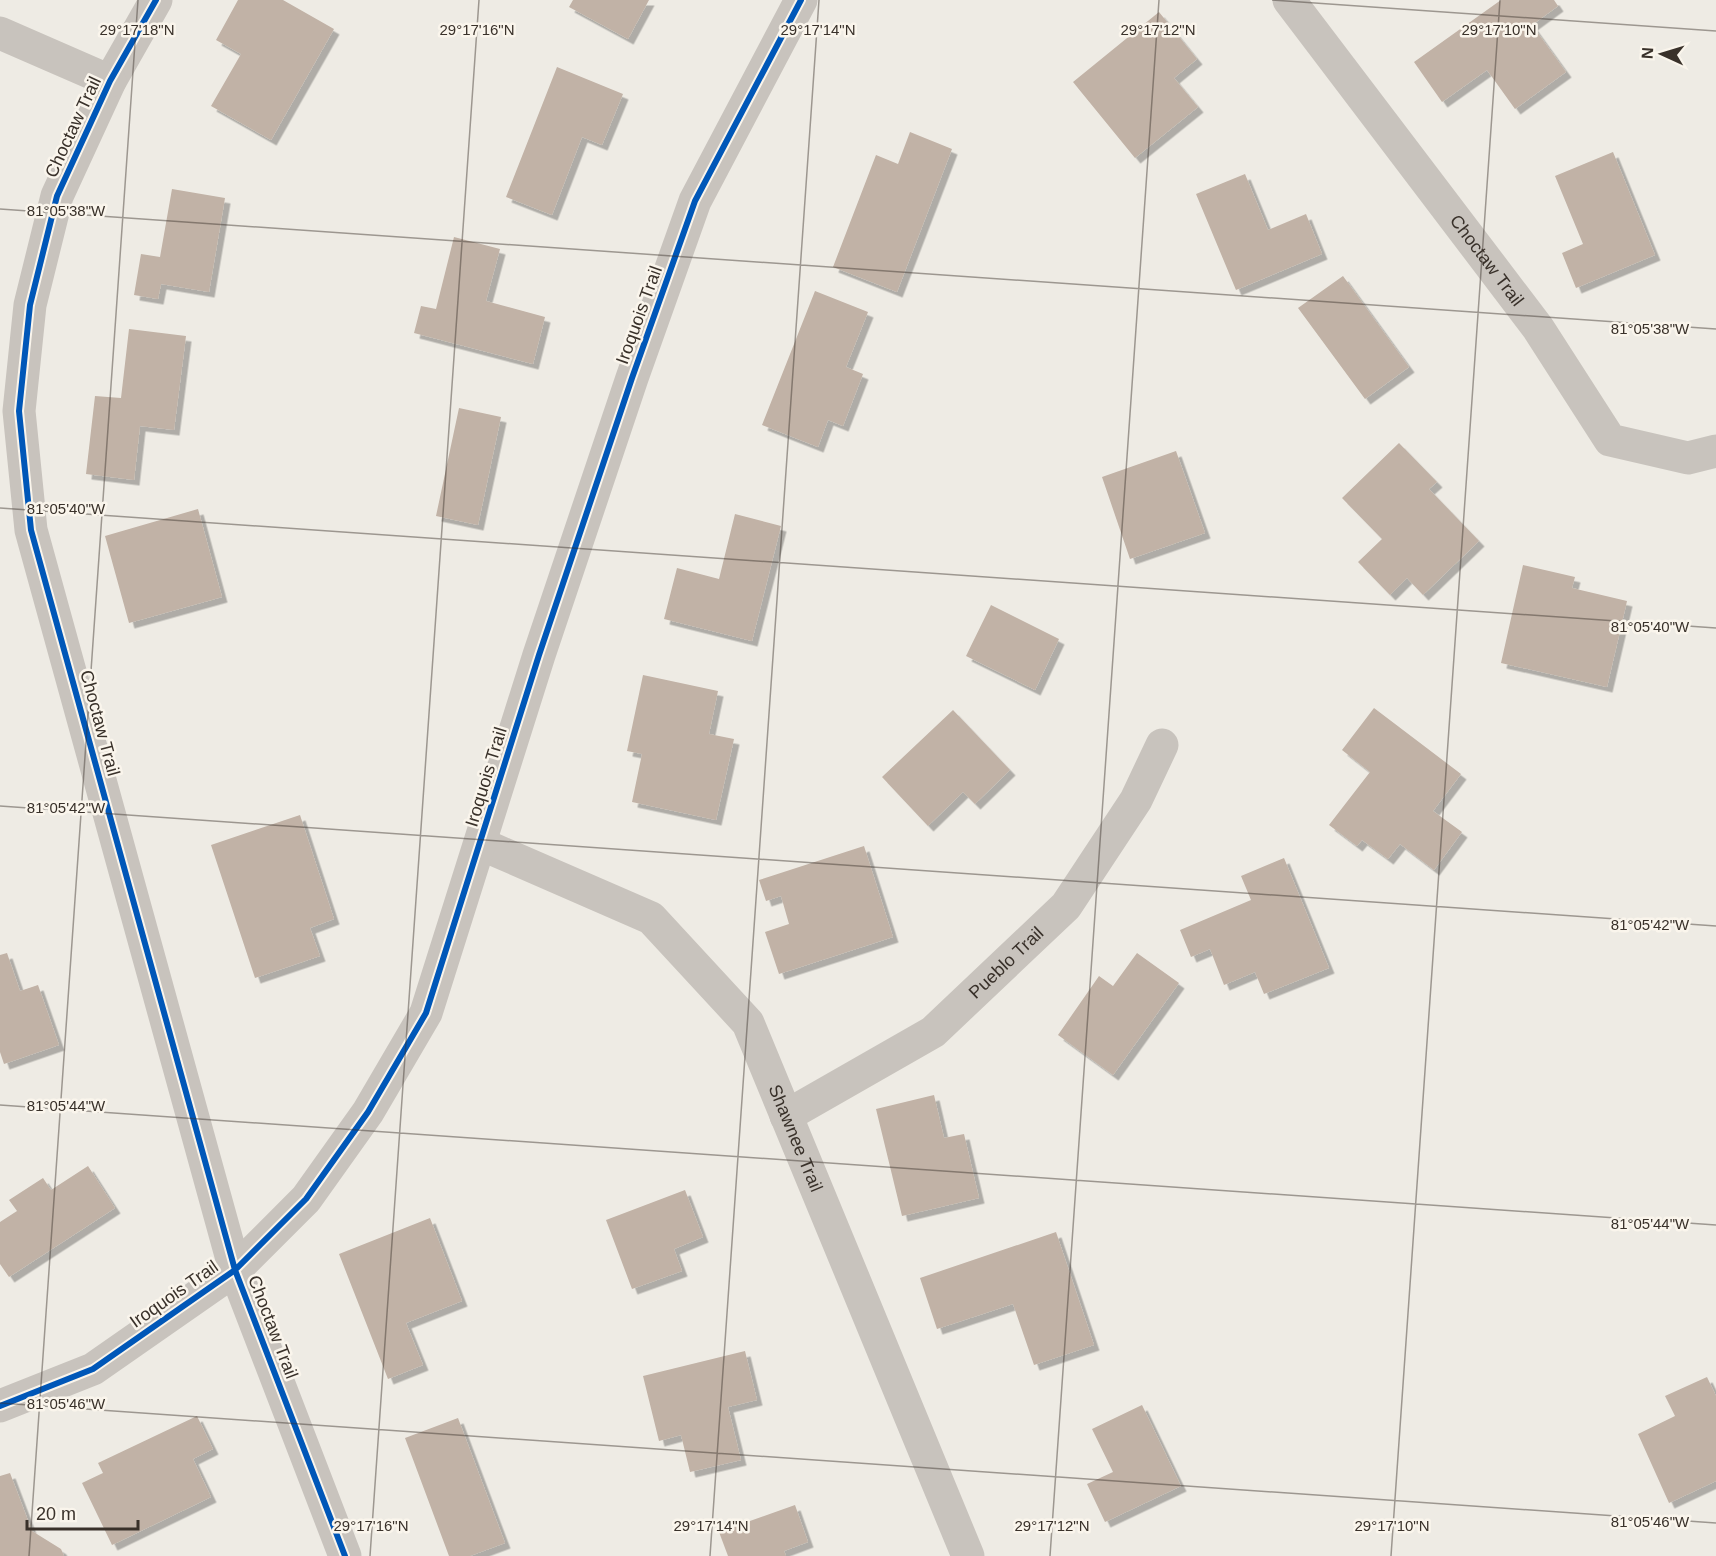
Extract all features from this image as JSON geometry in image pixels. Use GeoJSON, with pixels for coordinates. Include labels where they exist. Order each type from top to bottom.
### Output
{"type":"FeatureCollection","features":[{"type":"Feature","properties":{"kind":"street","name":"Choctaw Trail"},"geometry":{"type":"LineString","coordinates":[[156,0],[110,81],[57,196],[30,305],[19,411],[31,530],[235,1270],[345,1556]]}},
{"type":"Feature","properties":{"kind":"street","name":"Iroquois Trail"},"geometry":{"type":"LineString","coordinates":[[0,1406],[93,1369],[235,1270],[306,1199],[368,1112],[426,1013],[481,844],[538,655],[695,201],[801,0]]}},
{"type":"Feature","properties":{"kind":"street","name":"Choctaw Trail"},"geometry":{"type":"LineString","coordinates":[[1289,0],[1538,328],[1610,440],[1688,458],[1716,451]]}},
{"type":"Feature","properties":{"kind":"street"},"geometry":{"type":"LineString","coordinates":[[0,33],[110,81]]}},
{"type":"Feature","properties":{"kind":"street","name":"Pueblo Trail"},"geometry":{"type":"LineString","coordinates":[[786,1116],[933,1032],[1066,906],[1136,800],[1162,745]]}},
{"type":"Feature","properties":{"kind":"street","name":"Shawnee Trail"},"geometry":{"type":"LineString","coordinates":[[481,844],[651,918],[747,1023],[968,1556]]}},
{"type":"Feature","properties":{"kind":"building"},"geometry":{"type":"Polygon","coordinates":[[[238,0],[283,0],[334,29],[271,140],[211,106],[241,54],[216,40],[238,0]]]}},
{"type":"Feature","properties":{"kind":"building"},"geometry":{"type":"Polygon","coordinates":[[[573,0],[649,0],[628,39],[569,7],[573,0]]]}},
{"type":"Feature","properties":{"kind":"building"},"geometry":{"type":"Polygon","coordinates":[[[1501,0],[1554,0],[1558,6],[1532,25],[1566,72],[1515,109],[1487,70],[1442,102],[1414,62],[1501,0]]]}},
{"type":"Feature","properties":{"kind":"building"},"geometry":{"type":"Polygon","coordinates":[[[1159,12],[1197,59],[1174,78],[1198,107],[1135,158],[1073,82],[1159,12]]]}},
{"type":"Feature","properties":{"kind":"building"},"geometry":{"type":"Polygon","coordinates":[[[557,67],[623,94],[602,145],[582,137],[552,215],[506,197],[557,67]]]}},
{"type":"Feature","properties":{"kind":"building"},"geometry":{"type":"Polygon","coordinates":[[[910,132],[952,149],[897,292],[833,267],[876,155],[898,164],[910,132]]]}},
{"type":"Feature","properties":{"kind":"building"},"geometry":{"type":"Polygon","coordinates":[[[1613,152],[1655,255],[1576,288],[1562,253],[1583,244],[1555,176],[1613,152]]]}},
{"type":"Feature","properties":{"kind":"building"},"geometry":{"type":"Polygon","coordinates":[[[1245,174],[1268,230],[1306,214],[1322,254],[1236,290],[1196,194],[1245,174]]]}},
{"type":"Feature","properties":{"kind":"building"},"geometry":{"type":"Polygon","coordinates":[[[172,189],[225,198],[209,292],[161,284],[158,299],[134,295],[141,254],[160,257],[172,189]]]}},
{"type":"Feature","properties":{"kind":"building"},"geometry":{"type":"Polygon","coordinates":[[[454,237],[500,249],[486,301],[545,317],[533,364],[414,333],[421,306],[436,309],[454,237]]]}},
{"type":"Feature","properties":{"kind":"building"},"geometry":{"type":"Polygon","coordinates":[[[1343,276],[1409,367],[1365,399],[1298,308],[1343,276]]]}},
{"type":"Feature","properties":{"kind":"building"},"geometry":{"type":"Polygon","coordinates":[[[815,291],[868,312],[846,367],[863,374],[843,426],[828,420],[818,447],[762,425],[815,291]]]}},
{"type":"Feature","properties":{"kind":"building"},"geometry":{"type":"Polygon","coordinates":[[[129,329],[186,336],[174,430],[140,426],[134,480],[86,474],[95,396],[121,398],[129,329]]]}},
{"type":"Feature","properties":{"kind":"building"},"geometry":{"type":"Polygon","coordinates":[[[459,408],[501,417],[478,525],[436,516],[459,408]]]}},
{"type":"Feature","properties":{"kind":"building"},"geometry":{"type":"Polygon","coordinates":[[[1399,443],[1437,482],[1429,489],[1479,541],[1423,595],[1407,578],[1390,595],[1358,562],[1382,539],[1342,498],[1399,443]]]}},
{"type":"Feature","properties":{"kind":"building"},"geometry":{"type":"Polygon","coordinates":[[[1176,451],[1205,533],[1130,559],[1102,477],[1176,451]]]}},
{"type":"Feature","properties":{"kind":"building"},"geometry":{"type":"Polygon","coordinates":[[[198,509],[222,597],[129,623],[105,536],[198,509]]]}},
{"type":"Feature","properties":{"kind":"building"},"geometry":{"type":"Polygon","coordinates":[[[735,514],[781,526],[752,641],[664,619],[677,568],[719,579],[735,514]]]}},
{"type":"Feature","properties":{"kind":"building"},"geometry":{"type":"Polygon","coordinates":[[[1523,565],[1575,577],[1572,588],[1627,601],[1607,687],[1501,663],[1523,565]]]}},
{"type":"Feature","properties":{"kind":"building"},"geometry":{"type":"Polygon","coordinates":[[[991,605],[1059,639],[1035,690],[966,656],[991,605]]]}},
{"type":"Feature","properties":{"kind":"building"},"geometry":{"type":"Polygon","coordinates":[[[643,675],[718,691],[709,734],[734,739],[716,820],[632,802],[642,754],[627,751],[643,675]]]}},
{"type":"Feature","properties":{"kind":"building"},"geometry":{"type":"Polygon","coordinates":[[[1374,708],[1461,774],[1433,811],[1462,832],[1434,870],[1400,844],[1388,859],[1362,840],[1357,846],[1329,825],[1370,772],[1342,750],[1374,708]]]}},
{"type":"Feature","properties":{"kind":"building"},"geometry":{"type":"Polygon","coordinates":[[[953,710],[1010,770],[975,804],[963,792],[928,826],[882,777],[953,710]]]}},
{"type":"Feature","properties":{"kind":"building"},"geometry":{"type":"Polygon","coordinates":[[[300,815],[334,919],[310,928],[320,956],[255,978],[211,845],[300,815]]]}},
{"type":"Feature","properties":{"kind":"building"},"geometry":{"type":"Polygon","coordinates":[[[864,846],[893,937],[779,974],[765,932],[789,924],[781,896],[766,901],[759,880],[864,846]]]}},
{"type":"Feature","properties":{"kind":"building"},"geometry":{"type":"Polygon","coordinates":[[[1284,858],[1329,968],[1264,994],[1255,972],[1224,985],[1210,949],[1191,957],[1180,930],[1251,900],[1241,876],[1284,858]]]}},
{"type":"Feature","properties":{"kind":"building"},"geometry":{"type":"Polygon","coordinates":[[[7,953],[20,991],[38,985],[59,1045],[4,1064],[0,1052],[0,955],[7,953]]]}},
{"type":"Feature","properties":{"kind":"building"},"geometry":{"type":"Polygon","coordinates":[[[1137,953],[1179,983],[1113,1075],[1058,1035],[1099,976],[1113,986],[1137,953]]]}},
{"type":"Feature","properties":{"kind":"building"},"geometry":{"type":"Polygon","coordinates":[[[934,1095],[944,1138],[964,1134],[979,1198],[902,1216],[876,1109],[934,1095]]]}},
{"type":"Feature","properties":{"kind":"building"},"geometry":{"type":"Polygon","coordinates":[[[88,1166],[115,1208],[9,1277],[0,1264],[0,1222],[17,1211],[9,1200],[43,1178],[51,1190],[88,1166]]]}},
{"type":"Feature","properties":{"kind":"building"},"geometry":{"type":"Polygon","coordinates":[[[685,1190],[703,1237],[674,1249],[682,1271],[632,1289],[606,1220],[685,1190]]]}},
{"type":"Feature","properties":{"kind":"building"},"geometry":{"type":"Polygon","coordinates":[[[430,1218],[462,1301],[406,1323],[423,1365],[388,1379],[339,1254],[430,1218]]]}},
{"type":"Feature","properties":{"kind":"building"},"geometry":{"type":"Polygon","coordinates":[[[1056,1232],[1094,1345],[1034,1365],[1013,1304],[937,1329],[920,1278],[1056,1232]]]}},
{"type":"Feature","properties":{"kind":"building"},"geometry":{"type":"Polygon","coordinates":[[[745,1351],[757,1400],[728,1407],[741,1460],[690,1472],[681,1435],[659,1441],[643,1376],[745,1351]]]}},
{"type":"Feature","properties":{"kind":"building"},"geometry":{"type":"Polygon","coordinates":[[[1707,1377],[1716,1396],[1716,1481],[1669,1503],[1638,1434],[1675,1416],[1665,1396],[1707,1377]]]}},
{"type":"Feature","properties":{"kind":"building"},"geometry":{"type":"Polygon","coordinates":[[[1142,1405],[1181,1486],[1105,1522],[1087,1484],[1113,1472],[1092,1429],[1142,1405]]]}},
{"type":"Feature","properties":{"kind":"building"},"geometry":{"type":"Polygon","coordinates":[[[197,1416],[213,1449],[193,1459],[211,1497],[112,1545],[82,1483],[103,1473],[98,1463],[197,1416]]]}},
{"type":"Feature","properties":{"kind":"building"},"geometry":{"type":"Polygon","coordinates":[[[458,1418],[505,1543],[470,1556],[449,1556],[405,1438],[458,1418]]]}},
{"type":"Feature","properties":{"kind":"building"},"geometry":{"type":"Polygon","coordinates":[[[10,1473],[32,1531],[61,1549],[64,1556],[0,1556],[0,1476],[10,1473]]]}},
{"type":"Feature","properties":{"kind":"building"},"geometry":{"type":"Polygon","coordinates":[[[795,1505],[808,1542],[784,1551],[786,1556],[728,1556],[719,1532],[795,1505]]]}},
{"type":"Feature","properties":{"kind":"cycle path"},"geometry":{"type":"LineString","coordinates":[[156,0],[110,81],[57,196],[30,305],[19,411],[31,530],[235,1270],[345,1556]]}},
{"type":"Feature","properties":{"kind":"cycle path"},"geometry":{"type":"LineString","coordinates":[[0,1406],[93,1369],[235,1270],[306,1199],[368,1112],[426,1013],[539,655],[632,378],[695,201],[801,0]]}}]}
